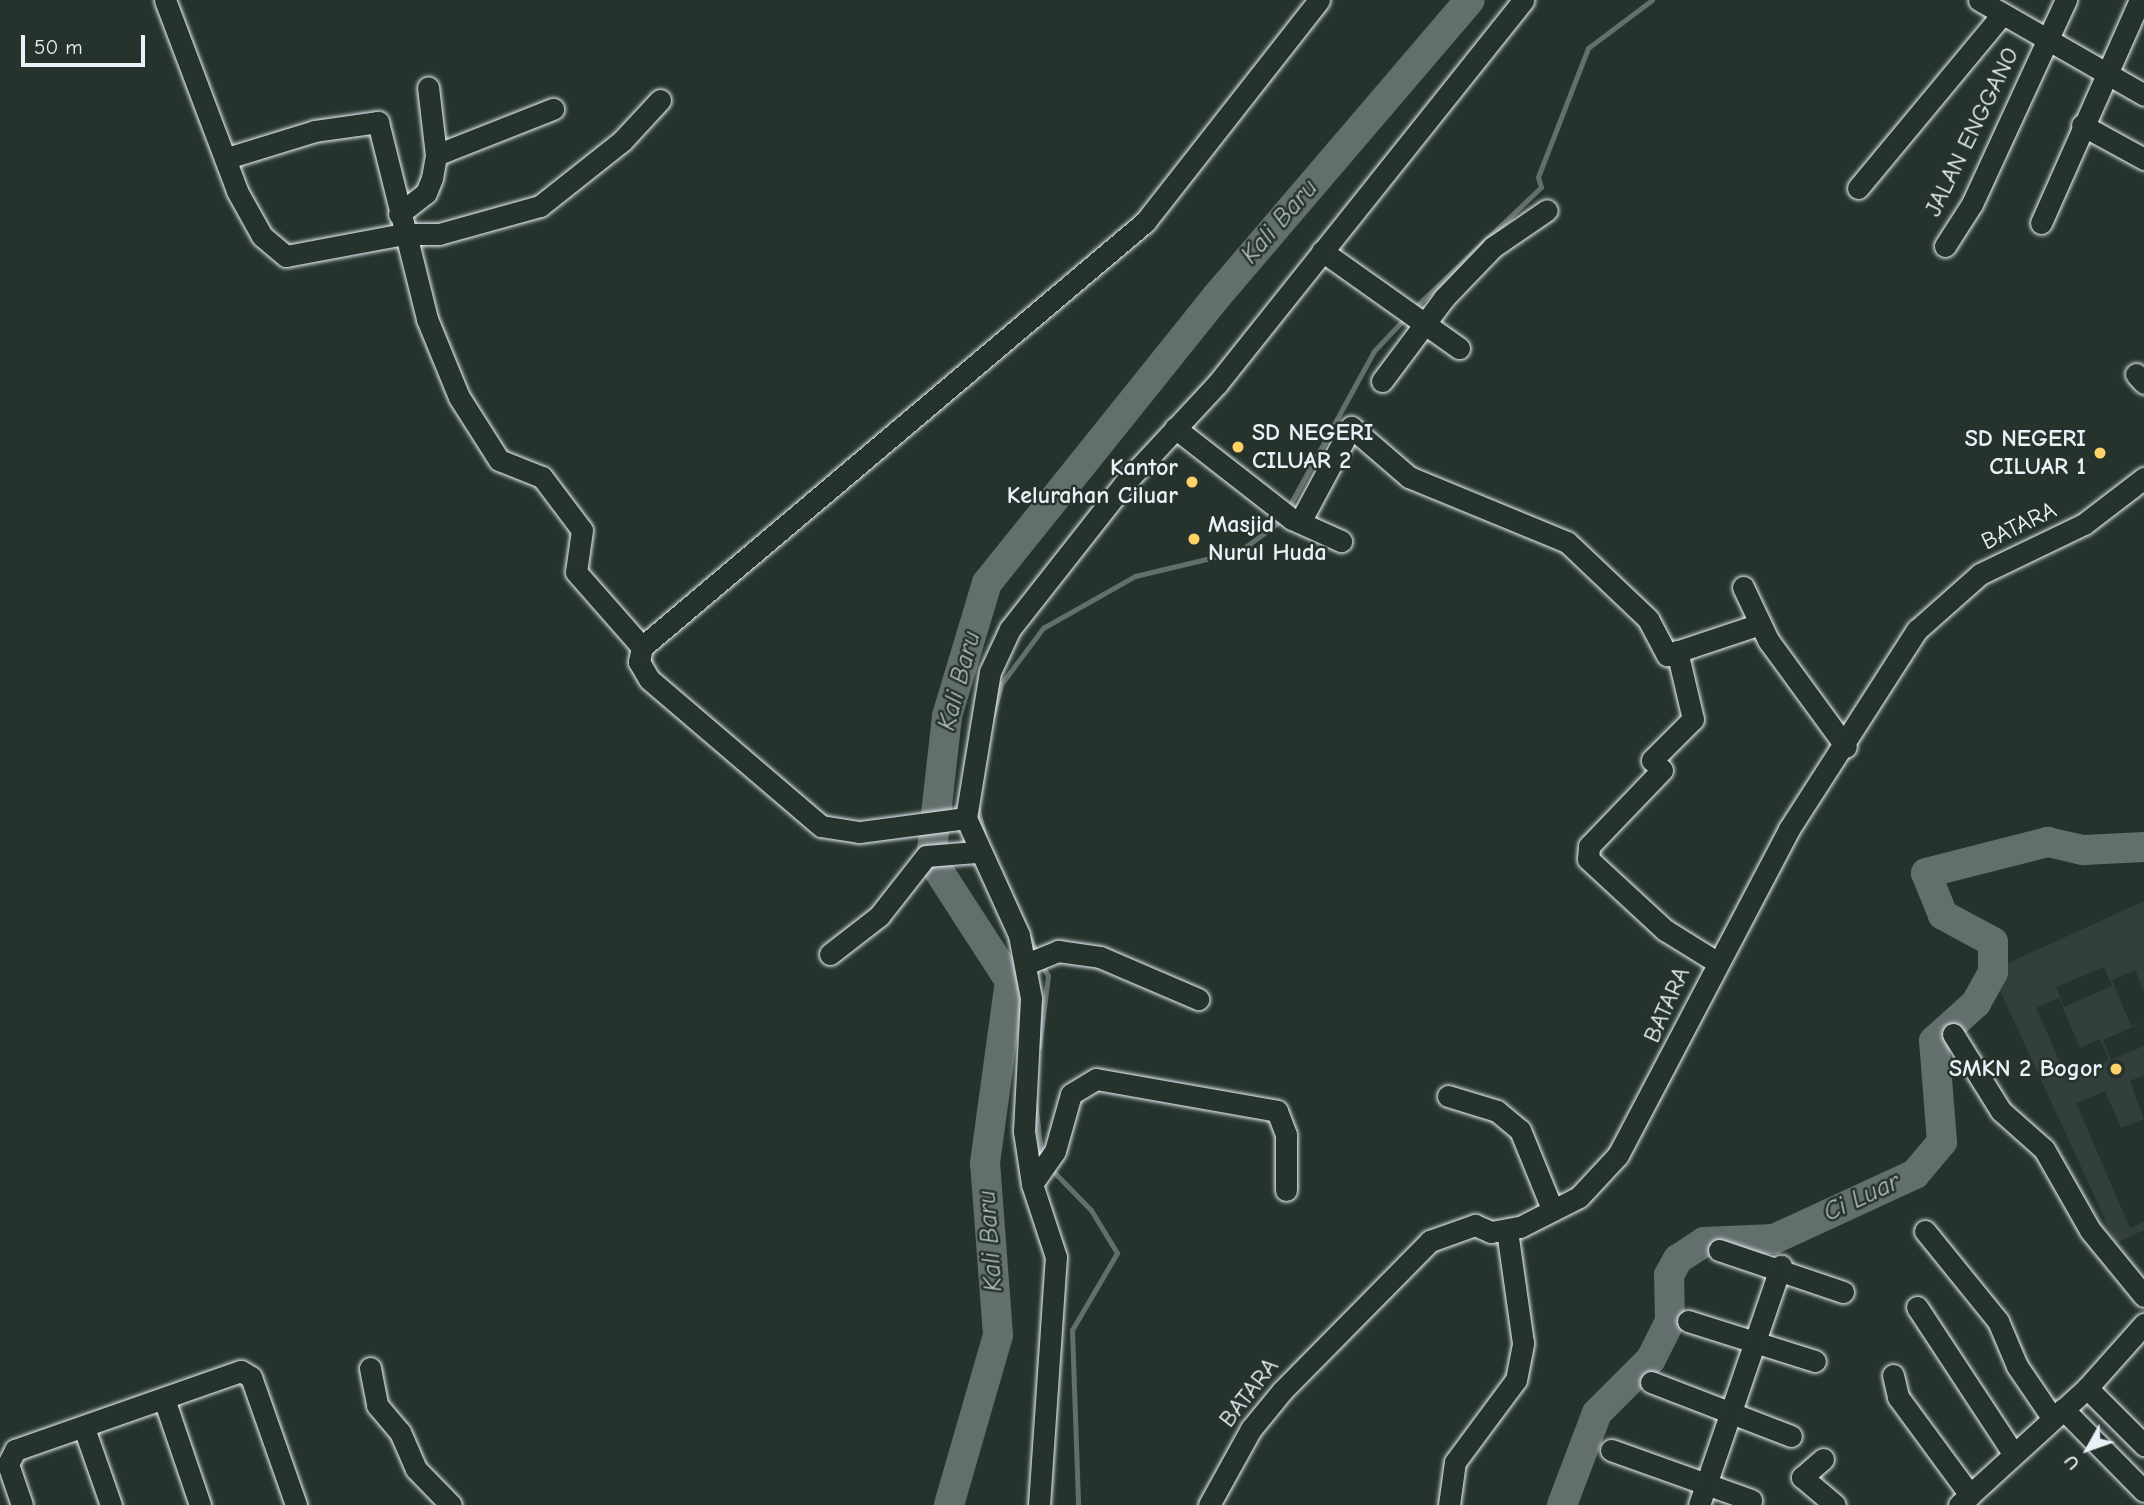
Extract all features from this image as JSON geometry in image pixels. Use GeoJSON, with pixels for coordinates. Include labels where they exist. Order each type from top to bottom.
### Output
{"type":"FeatureCollection","features":[{"type":"Feature","properties":{"kind":"street"},"geometry":{"type":"LineString","coordinates":[[165,0],[252,222],[286,257],[401,224],[439,234],[540,206],[622,141],[660,100]]}},
{"type":"Feature","properties":{"kind":"street"},"geometry":{"type":"LineString","coordinates":[[957,819],[839,833],[821,827],[649,680],[639,662],[642,647],[1145,222],[1320,0]]}},
{"type":"Feature","properties":{"kind":"street"},"geometry":{"type":"LineString","coordinates":[[1039,1505],[1056,1257],[1024,1130],[1031,999],[1029,963],[1018,935],[957,819],[975,735],[1010,629],[1322,251],[1523,0]]}},
{"type":"Feature","properties":{"kind":"street"},"geometry":{"type":"LineString","coordinates":[[1979,0],[2001,16],[2144,95]]}},
{"type":"Feature","properties":{"kind":"street","name":"JALAN ENGGANO"},"geometry":{"type":"LineString","coordinates":[[1945,246],[1972,204],[2066,0]]}},
{"type":"Feature","properties":{"kind":"street"},"geometry":{"type":"LineString","coordinates":[[2041,223],[2103,74],[2140,0]]}},
{"type":"Feature","properties":{"kind":"street"},"geometry":{"type":"LineString","coordinates":[[1858,188],[2001,16]]}},
{"type":"Feature","properties":{"kind":"street"},"geometry":{"type":"LineString","coordinates":[[401,224],[426,193],[436,155],[428,86]]}},
{"type":"Feature","properties":{"kind":"street"},"geometry":{"type":"LineString","coordinates":[[436,155],[553,109]]}},
{"type":"Feature","properties":{"kind":"street"},"geometry":{"type":"LineString","coordinates":[[227,158],[315,131],[378,122],[401,224],[427,319],[467,412],[503,464],[549,484],[584,535],[576,572],[642,647]]}},
{"type":"Feature","properties":{"kind":"street"},"geometry":{"type":"LineString","coordinates":[[2082,125],[2144,159]]}},
{"type":"Feature","properties":{"kind":"street"},"geometry":{"type":"LineString","coordinates":[[1382,381],[1414,316],[1493,247],[1547,210]]}},
{"type":"Feature","properties":{"kind":"street"},"geometry":{"type":"LineString","coordinates":[[1322,251],[1459,348]]}},
{"type":"Feature","properties":{"kind":"street"},"geometry":{"type":"LineString","coordinates":[[1290,517],[1351,427],[1409,478],[1567,542],[1648,619],[1672,653],[1693,719],[1652,760],[1662,771],[1589,846],[1588,859],[1665,930],[1715,961]]}},
{"type":"Feature","properties":{"kind":"street"},"geometry":{"type":"LineString","coordinates":[[1175,428],[1290,517],[1341,541]]}},
{"type":"Feature","properties":{"kind":"street","name":"BATARA"},"geometry":{"type":"LineString","coordinates":[[1209,1505],[1242,1443],[1282,1391],[1430,1241],[1475,1225],[1507,1230],[1579,1197],[1618,1155],[1675,1053],[1715,961],[1789,829],[1846,747],[1917,630],[1980,574],[2084,524],[2144,478]]}},
{"type":"Feature","properties":{"kind":"street"},"geometry":{"type":"LineString","coordinates":[[1743,587],[1760,624],[1846,747]]}},
{"type":"Feature","properties":{"kind":"street"},"geometry":{"type":"LineString","coordinates":[[1672,653],[1760,624]]}},
{"type":"Feature","properties":{"kind":"street"},"geometry":{"type":"LineString","coordinates":[[830,954],[879,916],[926,856],[976,852]]}},
{"type":"Feature","properties":{"kind":"street"},"geometry":{"type":"LineString","coordinates":[[1029,963],[1058,951],[1100,957],[1198,999]]}},
{"type":"Feature","properties":{"kind":"street"},"geometry":{"type":"LineString","coordinates":[[1953,1034],[2001,1111],[2044,1149],[2090,1230],[2144,1296]]}},
{"type":"Feature","properties":{"kind":"street"},"geometry":{"type":"LineString","coordinates":[[1036,1177],[1055,1151],[1071,1094],[1096,1079],[1252,1104],[1284,1119],[1286,1190]]}},
{"type":"Feature","properties":{"kind":"street"},"geometry":{"type":"LineString","coordinates":[[1448,1096],[1497,1111],[1520,1130],[1552,1209]]}},
{"type":"Feature","properties":{"kind":"street"},"geometry":{"type":"LineString","coordinates":[[1449,1505],[1455,1462],[1516,1380],[1523,1343],[1507,1230]]}},
{"type":"Feature","properties":{"kind":"street"},"geometry":{"type":"LineString","coordinates":[[1925,1231],[1998,1321],[2017,1366],[2058,1414],[2144,1491]]}},
{"type":"Feature","properties":{"kind":"street"},"geometry":{"type":"LineString","coordinates":[[1719,1250],[1781,1266],[1843,1292]]}},
{"type":"Feature","properties":{"kind":"street"},"geometry":{"type":"LineString","coordinates":[[1699,1505],[1758,1341],[1781,1266]]}},
{"type":"Feature","properties":{"kind":"street"},"geometry":{"type":"LineString","coordinates":[[1917,1307],[2013,1453]]}},
{"type":"Feature","properties":{"kind":"street"},"geometry":{"type":"LineString","coordinates":[[1688,1321],[1815,1360]]}},
{"type":"Feature","properties":{"kind":"street"},"geometry":{"type":"LineString","coordinates":[[1894,1376],[1898,1397],[1964,1500],[2087,1388],[2144,1324]]}},
{"type":"Feature","properties":{"kind":"street"},"geometry":{"type":"LineString","coordinates":[[370,1367],[377,1405],[400,1432],[416,1469],[452,1505]]}},
{"type":"Feature","properties":{"kind":"street"},"geometry":{"type":"LineString","coordinates":[[22,1505],[8,1464],[11,1454],[247,1372],[296,1505]]}},
{"type":"Feature","properties":{"kind":"street"},"geometry":{"type":"LineString","coordinates":[[1651,1382],[1791,1436]]}},
{"type":"Feature","properties":{"kind":"street"},"geometry":{"type":"LineString","coordinates":[[2087,1388],[2143,1441]]}},
{"type":"Feature","properties":{"kind":"street"},"geometry":{"type":"LineString","coordinates":[[164,1399],[200,1505]]}},
{"type":"Feature","properties":{"kind":"street"},"geometry":{"type":"LineString","coordinates":[[84,1428],[111,1505]]}},
{"type":"Feature","properties":{"kind":"street"},"geometry":{"type":"LineString","coordinates":[[1611,1450],[1751,1500]]}},
{"type":"Feature","properties":{"kind":"street"},"geometry":{"type":"LineString","coordinates":[[1823,1459],[1802,1477],[1835,1505]]}},
{"type":"Feature","properties":{"kind":"shaded area","name":"SMKN 2 Bogor"},"geometry":{"type":"Polygon","coordinates":[[[2144,901],[2144,992],[2135,970],[2112,980],[2131,1026],[2144,1022],[2103,1040],[2111,1060],[2144,1046],[2144,1075],[2130,1081],[2144,1119],[2121,1128],[2105,1091],[2076,1103],[2130,1228],[2144,1222],[2144,1230],[2116,1243],[1991,971],[2144,901]],[[2104,967],[2056,987],[2064,1007],[2112,986],[2104,967]],[[2059,998],[2036,1008],[2067,1078],[2109,1060],[2100,1039],[2080,1048],[2059,998]]]}},
{"type":"Feature","properties":{"kind":"waterway","name":"Kali Baru"},"geometry":{"type":"LineString","coordinates":[[949,1505],[998,1335],[985,1163],[1010,981],[931,859],[947,716],[987,583],[1217,296],[1470,0]]}},
{"type":"Feature","properties":{"kind":"waterway"},"geometry":{"type":"LineString","coordinates":[[1412,310],[1541,187],[1538,177],[1588,48],[1652,0]]}},
{"type":"Feature","properties":{"kind":"waterway"},"geometry":{"type":"LineString","coordinates":[[1287,510],[1374,351],[1406,317]]}},
{"type":"Feature","properties":{"kind":"waterway"},"geometry":{"type":"LineString","coordinates":[[992,717],[1002,683],[1043,628],[1135,576],[1240,551],[1283,519]]}},
{"type":"Feature","properties":{"kind":"waterway"},"geometry":{"type":"LineString","coordinates":[[977,806],[984,834]]}},
{"type":"Feature","properties":{"kind":"waterway","name":"Ci Luar"},"geometry":{"type":"LineString","coordinates":[[1562,1505],[1597,1413],[1651,1359],[1670,1321],[1669,1275],[1678,1259],[1704,1242],[1774,1239],[1915,1174],[1942,1142],[1934,1041],[1976,1003],[1993,972],[1993,942],[1943,915],[1926,873],[2048,842],[2084,850],[2144,847]]}},
{"type":"Feature","properties":{"kind":"waterway"},"geometry":{"type":"LineString","coordinates":[[1028,935],[1038,955]]}},
{"type":"Feature","properties":{"kind":"waterway"},"geometry":{"type":"LineString","coordinates":[[1039,1047],[1048,976],[1042,964]]}},
{"type":"Feature","properties":{"kind":"waterway"},"geometry":{"type":"LineString","coordinates":[[1035,1102],[1042,1160]]}},
{"type":"Feature","properties":{"kind":"waterway"},"geometry":{"type":"LineString","coordinates":[[1049,1167],[1091,1210],[1117,1253],[1072,1330],[1078,1505]]}},
{"type":"Feature","properties":{"kind":"place","name":"SD NEGERI CILUAR 2"},"geometry":{"type":"Point","coordinates":[1238,447]}},
{"type":"Feature","properties":{"kind":"place","name":"SD NEGERI CILUAR 1"},"geometry":{"type":"Point","coordinates":[2100,453]}},
{"type":"Feature","properties":{"kind":"place","name":"Kantor Kelurahan Ciluar"},"geometry":{"type":"Point","coordinates":[1192,482]}},
{"type":"Feature","properties":{"kind":"place","name":"Masjid Nurul Huda"},"geometry":{"type":"Point","coordinates":[1194,539]}},
{"type":"Feature","properties":{"kind":"place","name":"SMKN 2 Bogor"},"geometry":{"type":"Point","coordinates":[2116,1069]}}]}
